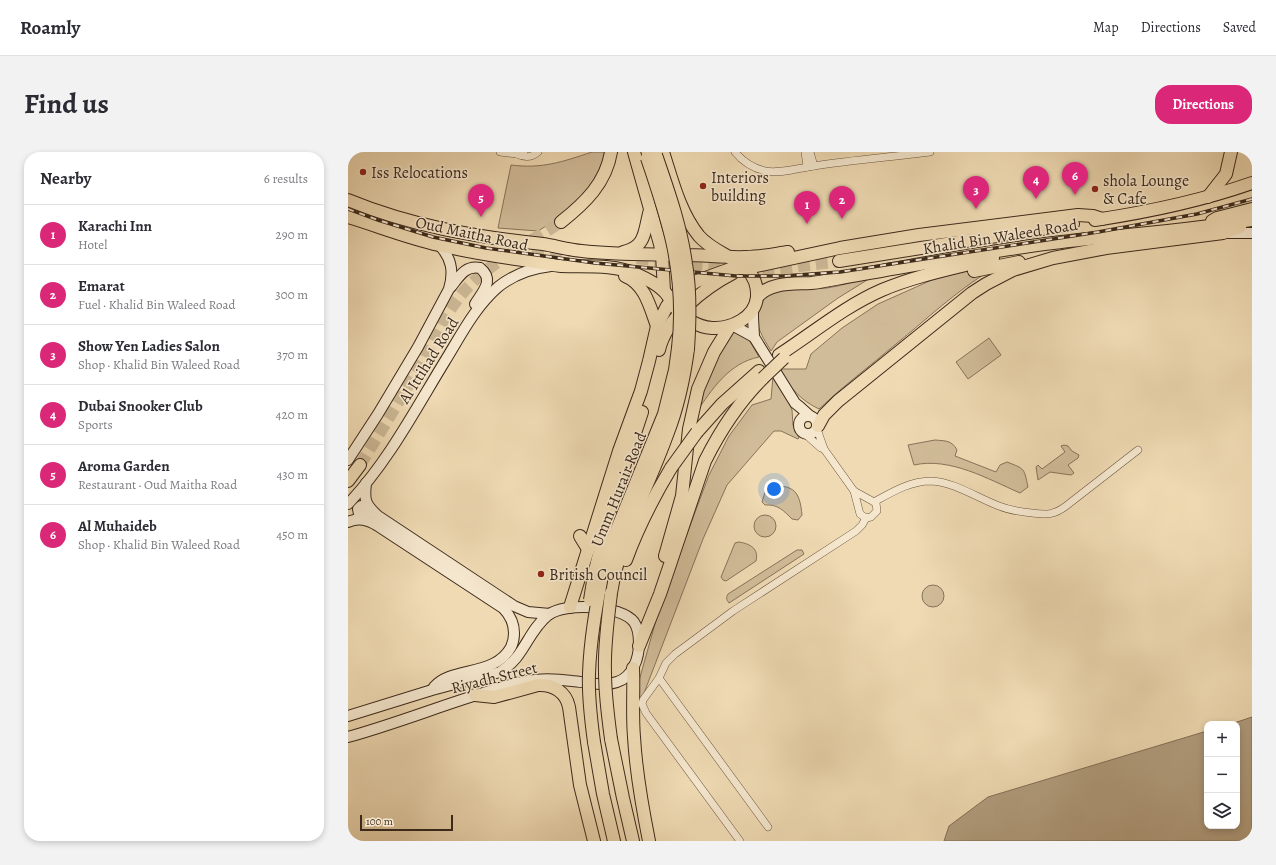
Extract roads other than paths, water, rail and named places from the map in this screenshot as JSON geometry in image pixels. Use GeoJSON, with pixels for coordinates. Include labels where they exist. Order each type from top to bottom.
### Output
{"type":"FeatureCollection","features":[{"type":"Feature","properties":{"kind":"main road"},"geometry":{"type":"LineString","coordinates":[[562,222],[588,199],[605,172],[611,152]]}},
{"type":"Feature","properties":{"kind":"main road"},"geometry":{"type":"LineString","coordinates":[[570,608],[619,451],[643,385],[657,326],[668,296],[662,254],[634,152]]}},
{"type":"Feature","properties":{"kind":"main road"},"geometry":{"type":"LineString","coordinates":[[1208,197],[1226,174],[1231,152]]}},
{"type":"Feature","properties":{"kind":"main road"},"geometry":{"type":"LineString","coordinates":[[653,154],[680,201],[694,230],[710,246],[745,268],[756,284],[755,303],[752,317],[754,337],[795,403],[800,429],[805,434],[812,434],[818,427],[824,415],[838,401],[972,293],[1013,270],[1053,258],[1106,248],[1223,234],[1252,233]]}},
{"type":"Feature","properties":{"kind":"main road","name":"Umm Hurair Road"},"geometry":{"type":"LineString","coordinates":[[633,841],[611,739],[605,672],[606,637],[612,589],[623,545],[633,516],[667,436],[684,374],[674,250],[653,154]]}},
{"type":"Feature","properties":{"kind":"main road","name":"Khalid Bin Waleed Road"},"geometry":{"type":"LineString","coordinates":[[616,254],[760,256],[828,246],[840,248],[934,233],[1078,215],[1093,216],[1102,219],[1150,211],[1208,197],[1252,183]]}},
{"type":"Feature","properties":{"kind":"main road"},"geometry":{"type":"LineString","coordinates":[[348,195],[380,213]]}},
{"type":"Feature","properties":{"kind":"main road","name":"Oud Maitha Road"},"geometry":{"type":"LineString","coordinates":[[348,200],[380,213],[410,222],[466,234],[581,251],[616,254]]}},
{"type":"Feature","properties":{"kind":"main road"},"geometry":{"type":"LineString","coordinates":[[616,254],[630,250],[640,244],[644,235],[650,208]]}},
{"type":"Feature","properties":{"kind":"main road"},"geometry":{"type":"LineString","coordinates":[[1206,228],[1210,222],[1217,218],[1252,209]]}},
{"type":"Feature","properties":{"kind":"main road","name":"Oud Maitha Road"},"geometry":{"type":"LineString","coordinates":[[348,217],[439,245],[559,266],[592,266]]}},
{"type":"Feature","properties":{"kind":"main road"},"geometry":{"type":"LineString","coordinates":[[839,261],[1102,219]]}},
{"type":"Feature","properties":{"kind":"main road"},"geometry":{"type":"LineString","coordinates":[[1223,234],[1252,221]]}},
{"type":"Feature","properties":{"kind":"main road","name":"Khalid Bin Waleed Road"},"geometry":{"type":"LineString","coordinates":[[731,326],[743,320],[766,289],[778,285],[839,279],[967,255],[1052,243],[1206,228],[1252,221]]}},
{"type":"Feature","properties":{"kind":"main road"},"geometry":{"type":"LineString","coordinates":[[612,589],[621,574],[634,538],[648,509],[671,468],[697,432],[722,404],[761,375],[806,338],[850,307],[881,290],[912,279],[1052,243]]}},
{"type":"Feature","properties":{"kind":"main road","name":"Al Ittihad Road"},"geometry":{"type":"LineString","coordinates":[[348,460],[418,347],[449,289],[452,280],[452,270],[447,255],[439,245]]}},
{"type":"Feature","properties":{"kind":"main road"},"geometry":{"type":"LineString","coordinates":[[668,296],[697,281],[733,268],[745,268],[840,248]]}},
{"type":"Feature","properties":{"kind":"main road"},"geometry":{"type":"LineString","coordinates":[[912,279],[922,281],[1037,259],[1053,258]]}},
{"type":"Feature","properties":{"kind":"main road","name":"Al Ittihad Road"},"geometry":{"type":"LineString","coordinates":[[348,504],[366,483],[394,445],[459,338],[484,301],[507,280],[532,270],[559,266]]}},
{"type":"Feature","properties":{"kind":"main road"},"geometry":{"type":"LineString","coordinates":[[592,266],[616,268],[628,271],[644,278],[668,296],[681,313],[690,320],[703,326],[718,328],[731,326],[754,337]]}},
{"type":"Feature","properties":{"kind":"main road"},"geometry":{"type":"LineString","coordinates":[[592,266],[602,271],[624,276],[636,283],[644,294],[657,326]]}},
{"type":"Feature","properties":{"kind":"main road"},"geometry":{"type":"LineString","coordinates":[[449,289],[464,270],[469,268],[480,268],[486,276],[486,286],[459,338]]}},
{"type":"Feature","properties":{"kind":"main road"},"geometry":{"type":"LineString","coordinates":[[614,841],[604,801],[591,720],[589,675],[592,632],[589,629],[587,622],[598,575],[609,512],[650,390],[662,340],[668,327],[692,302],[716,283],[745,268]]}},
{"type":"Feature","properties":{"kind":"main road"},"geometry":{"type":"LineString","coordinates":[[660,594],[657,586],[658,578],[682,496],[689,429],[693,409],[705,371],[731,326]]}},
{"type":"Feature","properties":{"kind":"main road","name":"Umm Hurair Road"},"geometry":{"type":"LineString","coordinates":[[598,575],[664,414],[683,349]]}},
{"type":"Feature","properties":{"kind":"main road"},"geometry":{"type":"LineString","coordinates":[[639,646],[660,594],[705,461],[733,413],[753,388],[761,375]]}},
{"type":"Feature","properties":{"kind":"main road"},"geometry":{"type":"LineString","coordinates":[[795,403],[817,420],[818,427]]}},
{"type":"Feature","properties":{"kind":"main road"},"geometry":{"type":"LineString","coordinates":[[799,423],[804,417],[810,416]]}},
{"type":"Feature","properties":{"kind":"main road"},"geometry":{"type":"LineString","coordinates":[[348,481],[360,465]]}},
{"type":"Feature","properties":{"kind":"main road"},"geometry":{"type":"LineString","coordinates":[[366,483],[365,500],[375,519],[503,608],[512,619],[514,636],[508,652],[502,659],[495,664],[442,680],[432,690]]}},
{"type":"Feature","properties":{"kind":"main road"},"geometry":{"type":"LineString","coordinates":[[348,522],[357,519],[375,519],[514,606],[528,612],[550,614]]}},
{"type":"Feature","properties":{"kind":"main road"},"geometry":{"type":"LineString","coordinates":[[580,536],[588,549]]}},
{"type":"Feature","properties":{"kind":"main road","name":"Riyadh Street"},"geometry":{"type":"LineString","coordinates":[[348,716],[432,690],[500,672],[514,662],[535,629],[550,614],[570,608],[595,607],[619,613],[629,618],[638,629],[639,646],[634,668],[617,683],[605,685],[539,679],[516,683],[348,737]]}},
{"type":"Feature","properties":{"kind":"main road"},"geometry":{"type":"LineString","coordinates":[[634,668],[633,716],[636,757],[640,793],[649,841]]}},
{"type":"Feature","properties":{"kind":"main road"},"geometry":{"type":"LineString","coordinates":[[475,695],[494,697],[538,685],[545,685],[558,689],[563,694],[567,699],[569,708],[580,785],[594,841]]}},
{"type":"Feature","properties":{"kind":"street"},"geometry":{"type":"LineString","coordinates":[[500,152],[520,153],[521,156],[530,157],[538,152]]}},
{"type":"Feature","properties":{"kind":"street"},"geometry":{"type":"LineString","coordinates":[[735,152],[744,162],[751,166],[774,172],[810,166],[930,152]]}},
{"type":"Feature","properties":{"kind":"street"},"geometry":{"type":"LineString","coordinates":[[805,152],[810,166]]}},
{"type":"Feature","properties":{"kind":"street"},"geometry":{"type":"LineString","coordinates":[[810,152],[810,166]]}},
{"type":"Feature","properties":{"kind":"street"},"geometry":{"type":"LineString","coordinates":[[818,427],[824,449],[854,491],[860,514],[866,518]]}},
{"type":"Feature","properties":{"kind":"street"},"geometry":{"type":"LineString","coordinates":[[805,434],[824,449]]}},
{"type":"Feature","properties":{"kind":"street"},"geometry":{"type":"LineString","coordinates":[[874,502],[909,485],[925,482],[938,482],[952,485],[1005,508],[1024,512],[1053,514],[1066,506],[1138,450]]}},
{"type":"Feature","properties":{"kind":"street"},"geometry":{"type":"LineString","coordinates":[[740,841],[644,708],[643,700],[659,678],[666,663],[675,654],[733,611],[860,528],[866,518],[876,514],[877,508],[874,502],[854,491]]}},
{"type":"Feature","properties":{"kind":"street"},"geometry":{"type":"LineString","coordinates":[[659,678],[768,827]]}},
{"type":"Feature","properties":{"kind":"tunnel"},"geometry":{"type":"LineString","coordinates":[[360,465],[405,391],[455,302],[471,284],[492,266],[561,222]]}},
{"type":"Feature","properties":{"kind":"tunnel"},"geometry":{"type":"LineString","coordinates":[[514,252],[537,251],[569,253]]}},
{"type":"Feature","properties":{"kind":"tunnel"},"geometry":{"type":"LineString","coordinates":[[637,258],[701,267],[760,271],[839,261]]}},
{"type":"Feature","properties":{"kind":"railway"},"geometry":{"type":"LineString","coordinates":[[348,209],[433,237],[486,248],[595,263],[736,276],[783,276],[840,272],[1098,232],[1197,214],[1252,199]]}},
{"type":"Feature","properties":{"kind":"place","name":"Iss Relocations"},"geometry":{"type":"Point","coordinates":[363,172]}},
{"type":"Feature","properties":{"kind":"place","name":"Interiors building"},"geometry":{"type":"Point","coordinates":[703,186]}},
{"type":"Feature","properties":{"kind":"place","name":"shola Lounge & Cafe"},"geometry":{"type":"Point","coordinates":[1095,189]}},
{"type":"Feature","properties":{"kind":"place","name":"Al Muhaideb"},"geometry":{"type":"Point","coordinates":[1075,195]}},
{"type":"Feature","properties":{"kind":"place","name":"Dubai Snooker Club"},"geometry":{"type":"Point","coordinates":[1036,199]}},
{"type":"Feature","properties":{"kind":"place","name":"Show Yen Ladies Salon"},"geometry":{"type":"Point","coordinates":[976,209]}},
{"type":"Feature","properties":{"kind":"place","name":"Aroma Garden"},"geometry":{"type":"Point","coordinates":[481,217]}},
{"type":"Feature","properties":{"kind":"place","name":"Emarat"},"geometry":{"type":"Point","coordinates":[842,219]}},
{"type":"Feature","properties":{"kind":"place","name":"Karachi Inn"},"geometry":{"type":"Point","coordinates":[807,224]}},
{"type":"Feature","properties":{"kind":"place","name":"British Council"},"geometry":{"type":"Point","coordinates":[541,574]}}]}
